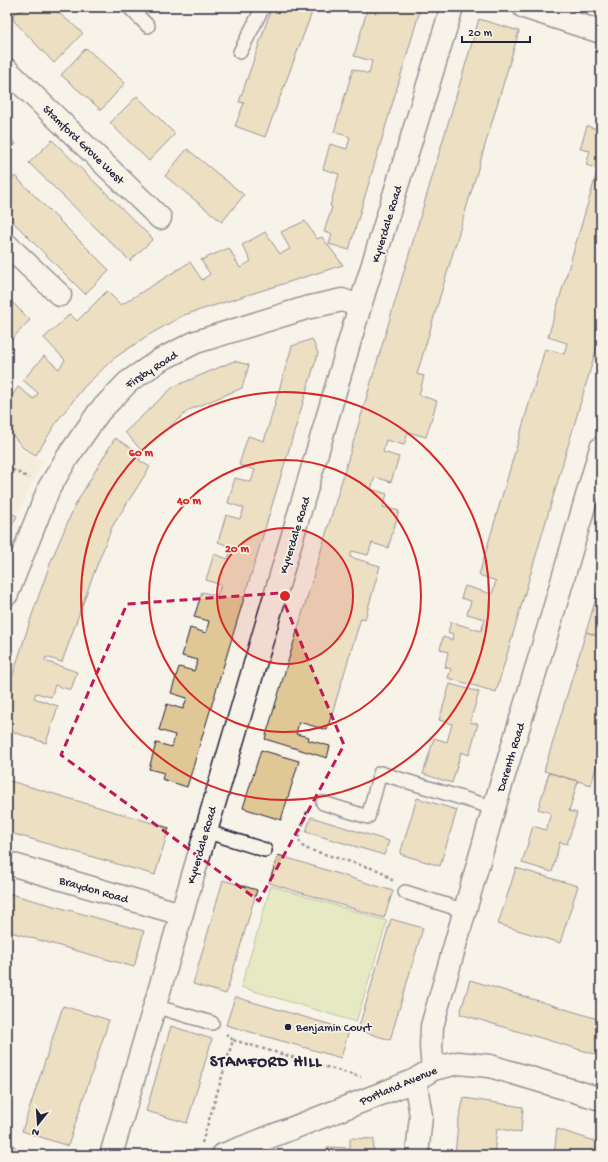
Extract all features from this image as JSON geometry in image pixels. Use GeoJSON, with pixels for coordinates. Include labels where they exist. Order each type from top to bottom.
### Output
{"type":"FeatureCollection","features":[{"type":"Feature","properties":{"kind":"street","name":"Kyverdale Road"},"geometry":{"type":"LineString","coordinates":[[111,1155],[360,306],[452,7]]}},
{"type":"Feature","properties":{"kind":"street"},"geometry":{"type":"LineString","coordinates":[[524,7],[601,32]]}},
{"type":"Feature","properties":{"kind":"street","name":"Stamford Grove West"},"geometry":{"type":"LineString","coordinates":[[7,70],[160,218]]}},
{"type":"Feature","properties":{"kind":"street"},"geometry":{"type":"LineString","coordinates":[[7,245],[60,295]]}},
{"type":"Feature","properties":{"kind":"street","name":"Firsby Road"},"geometry":{"type":"LineString","coordinates":[[7,594],[49,488],[67,458],[99,412],[128,382],[160,360],[196,342],[306,308],[342,300],[360,306]]}},
{"type":"Feature","properties":{"kind":"street","name":"Darenth Road"},"geometry":{"type":"LineString","coordinates":[[417,1155],[421,1116],[415,1079],[431,1047],[432,1026],[494,808],[601,448]]}},
{"type":"Feature","properties":{"kind":"street","name":"Braydon Road"},"geometry":{"type":"LineString","coordinates":[[7,863],[181,914]]}},
{"type":"Feature","properties":{"kind":"street","name":"Portland Avenue"},"geometry":{"type":"LineString","coordinates":[[223,1155],[458,1063],[490,1066],[601,1099]]}},
{"type":"Feature","properties":{"kind":"lane"},"geometry":{"type":"LineString","coordinates":[[129,7],[148,26]]}},
{"type":"Feature","properties":{"kind":"lane"},"geometry":{"type":"LineString","coordinates":[[240,52],[263,7]]}},
{"type":"Feature","properties":{"kind":"lane"},"geometry":{"type":"LineString","coordinates":[[323,803],[368,817],[380,773],[494,808]]}},
{"type":"Feature","properties":{"kind":"lane"},"geometry":{"type":"LineString","coordinates":[[206,831],[265,850]]}},
{"type":"Feature","properties":{"kind":"lane"},"geometry":{"type":"LineString","coordinates":[[406,892],[465,911]]}},
{"type":"Feature","properties":{"kind":"lane"},"geometry":{"type":"LineString","coordinates":[[154,1006],[212,1023]]}},
{"type":"Feature","properties":{"kind":"path"},"geometry":{"type":"LineString","coordinates":[[323,803],[311,799],[298,839],[304,848],[381,871],[406,892]]}},
{"type":"Feature","properties":{"kind":"path"},"geometry":{"type":"LineString","coordinates":[[201,1148],[233,1040],[415,1079]]}},
{"type":"Feature","properties":{"kind":"highlighted area"},"geometry":{"type":"Polygon","coordinates":[[[280,593],[344,745],[259,901],[61,755],[127,604],[280,593]]]}},
{"type":"Feature","properties":{"kind":"shaded area"},"geometry":{"type":"Polygon","coordinates":[[[7,435],[21,450],[42,462],[18,513],[7,507],[7,435]]]}},
{"type":"Feature","properties":{"kind":"green space"},"geometry":{"type":"Polygon","coordinates":[[[271,886],[387,921],[356,1022],[241,987],[271,886]]]}},
{"type":"Feature","properties":{"kind":"building"},"geometry":{"type":"Polygon","coordinates":[[[29,7],[56,7],[54,9],[83,33],[54,63],[14,21],[13,14],[29,7]]]}},
{"type":"Feature","properties":{"kind":"building"},"geometry":{"type":"Polygon","coordinates":[[[136,7],[146,7],[141,12],[136,7]]]}},
{"type":"Feature","properties":{"kind":"building"},"geometry":{"type":"Polygon","coordinates":[[[272,7],[314,7],[265,137],[235,126],[244,103],[239,102],[272,7]]]}},
{"type":"Feature","properties":{"kind":"building"},"geometry":{"type":"Polygon","coordinates":[[[368,7],[421,7],[349,250],[329,244],[332,234],[324,232],[332,207],[330,206],[339,174],[323,169],[330,144],[347,149],[350,137],[334,132],[353,69],[369,74],[372,61],[354,56],[368,7]]]}},
{"type":"Feature","properties":{"kind":"building"},"geometry":{"type":"Polygon","coordinates":[[[479,19],[519,31],[417,374],[424,376],[419,395],[437,401],[426,437],[408,432],[404,445],[386,440],[383,452],[399,457],[391,482],[375,477],[371,489],[387,494],[383,507],[399,511],[388,548],[372,543],[368,555],[352,551],[350,557],[380,566],[365,619],[361,618],[327,730],[299,722],[296,734],[309,737],[308,740],[330,746],[327,758],[265,739],[479,19]]]}},
{"type":"Feature","properties":{"kind":"building"},"geometry":{"type":"Polygon","coordinates":[[[86,48],[125,83],[101,110],[61,75],[86,48]]]}},
{"type":"Feature","properties":{"kind":"building"},"geometry":{"type":"Polygon","coordinates":[[[137,96],[175,134],[149,161],[110,123],[137,96]]]}},
{"type":"Feature","properties":{"kind":"building"},"geometry":{"type":"Polygon","coordinates":[[[601,96],[601,109],[597,108],[601,96]]]}},
{"type":"Feature","properties":{"kind":"building"},"geometry":{"type":"Polygon","coordinates":[[[587,126],[601,130],[601,333],[496,692],[448,678],[451,669],[445,667],[448,652],[440,649],[443,637],[452,640],[453,634],[448,632],[451,622],[481,631],[485,619],[467,614],[471,601],[461,598],[465,586],[492,594],[496,581],[479,575],[545,349],[564,354],[567,343],[548,337],[598,169],[586,165],[590,151],[580,149],[587,126]]]}},
{"type":"Feature","properties":{"kind":"building"},"geometry":{"type":"Polygon","coordinates":[[[7,136],[16,144],[7,153],[7,136]]]}},
{"type":"Feature","properties":{"kind":"building"},"geometry":{"type":"Polygon","coordinates":[[[52,140],[153,239],[130,261],[29,163],[52,140]]]}},
{"type":"Feature","properties":{"kind":"building"},"geometry":{"type":"Polygon","coordinates":[[[187,149],[244,195],[222,222],[165,176],[187,149]]]}},
{"type":"Feature","properties":{"kind":"building"},"geometry":{"type":"Polygon","coordinates":[[[15,176],[109,270],[85,294],[7,216],[7,185],[15,176]]]}},
{"type":"Feature","properties":{"kind":"building"},"geometry":{"type":"Polygon","coordinates":[[[305,221],[317,239],[322,237],[343,265],[184,315],[147,336],[113,359],[84,387],[58,420],[36,455],[23,448],[10,432],[14,427],[7,422],[7,403],[18,387],[34,399],[38,393],[23,380],[44,356],[59,369],[65,360],[44,338],[70,314],[77,321],[107,291],[121,305],[190,262],[202,280],[210,274],[201,260],[229,248],[240,268],[251,261],[242,245],[265,232],[280,254],[290,249],[281,232],[305,221]]]}},
{"type":"Feature","properties":{"kind":"building"},"geometry":{"type":"Polygon","coordinates":[[[7,297],[30,320],[7,344],[7,297]]]}},
{"type":"Feature","properties":{"kind":"building"},"geometry":{"type":"Polygon","coordinates":[[[312,339],[318,353],[187,787],[162,779],[164,773],[149,769],[156,743],[172,747],[175,735],[159,730],[167,704],[183,709],[187,698],[171,693],[179,667],[194,671],[198,660],[182,656],[190,628],[206,633],[209,621],[194,617],[202,592],[217,596],[221,585],[206,580],[214,554],[228,559],[232,547],[218,542],[226,515],[240,519],[244,508],[228,503],[235,478],[251,482],[255,470],[239,465],[248,436],[264,441],[292,346],[312,339]]]}},
{"type":"Feature","properties":{"kind":"building"},"geometry":{"type":"Polygon","coordinates":[[[234,361],[249,365],[242,388],[189,410],[142,451],[125,432],[173,387],[234,361]]]}},
{"type":"Feature","properties":{"kind":"building"},"geometry":{"type":"Polygon","coordinates":[[[115,438],[142,454],[139,460],[150,467],[112,527],[62,662],[46,657],[45,661],[77,672],[71,690],[55,685],[51,697],[36,693],[34,698],[58,706],[46,743],[7,730],[7,693],[51,561],[75,505],[115,438]]]}},
{"type":"Feature","properties":{"kind":"building"},"geometry":{"type":"Polygon","coordinates":[[[7,511],[17,516],[7,535],[7,511]]]}},
{"type":"Feature","properties":{"kind":"building"},"geometry":{"type":"Polygon","coordinates":[[[601,581],[601,637],[586,632],[601,581]]]}},
{"type":"Feature","properties":{"kind":"building"},"geometry":{"type":"Polygon","coordinates":[[[586,632],[601,637],[601,752],[591,785],[544,771],[586,632]]]}},
{"type":"Feature","properties":{"kind":"building"},"geometry":{"type":"Polygon","coordinates":[[[450,684],[479,692],[470,722],[478,724],[469,755],[461,752],[452,783],[423,774],[434,738],[447,742],[452,724],[439,720],[450,684]]]}},
{"type":"Feature","properties":{"kind":"building"},"geometry":{"type":"Polygon","coordinates":[[[261,750],[299,761],[281,820],[243,808],[261,750]]]}},
{"type":"Feature","properties":{"kind":"building"},"geometry":{"type":"Polygon","coordinates":[[[549,773],[578,781],[569,811],[577,813],[567,844],[560,842],[552,872],[522,863],[533,826],[546,830],[551,813],[538,809],[549,773]]]}},
{"type":"Feature","properties":{"kind":"building"},"geometry":{"type":"Polygon","coordinates":[[[7,780],[169,828],[155,875],[7,832],[7,780]]]}},
{"type":"Feature","properties":{"kind":"building"},"geometry":{"type":"Polygon","coordinates":[[[417,798],[457,810],[440,866],[400,854],[417,798]]]}},
{"type":"Feature","properties":{"kind":"building"},"geometry":{"type":"Polygon","coordinates":[[[311,817],[389,841],[384,855],[306,832],[311,817]]]}},
{"type":"Feature","properties":{"kind":"building"},"geometry":{"type":"Polygon","coordinates":[[[278,855],[393,891],[384,918],[269,883],[278,855]]]}},
{"type":"Feature","properties":{"kind":"building"},"geometry":{"type":"Polygon","coordinates":[[[516,868],[578,886],[560,943],[498,924],[516,868]]]}},
{"type":"Feature","properties":{"kind":"building"},"geometry":{"type":"Polygon","coordinates":[[[223,880],[257,890],[226,994],[193,984],[223,880]]]}},
{"type":"Feature","properties":{"kind":"building"},"geometry":{"type":"Polygon","coordinates":[[[7,893],[144,931],[134,967],[7,931],[7,893]]]}},
{"type":"Feature","properties":{"kind":"building"},"geometry":{"type":"Polygon","coordinates":[[[391,919],[423,928],[390,1040],[358,1030],[391,919]]]}},
{"type":"Feature","properties":{"kind":"building"},"geometry":{"type":"Polygon","coordinates":[[[470,980],[601,1020],[601,1056],[460,1014],[470,980]]]}},
{"type":"Feature","properties":{"kind":"building","name":"Benjamin Court"},"geometry":{"type":"Polygon","coordinates":[[[235,997],[349,1030],[341,1058],[226,1025],[235,997]]]}},
{"type":"Feature","properties":{"kind":"building"},"geometry":{"type":"Polygon","coordinates":[[[63,1006],[109,1020],[68,1146],[22,1131],[63,1006]]]}},
{"type":"Feature","properties":{"kind":"building"},"geometry":{"type":"Polygon","coordinates":[[[171,1026],[212,1039],[187,1123],[146,1111],[171,1026]]]}},
{"type":"Feature","properties":{"kind":"building"},"geometry":{"type":"Polygon","coordinates":[[[464,1098],[523,1107],[521,1133],[497,1128],[494,1155],[455,1155],[458,1123],[464,1098]]]}},
{"type":"Feature","properties":{"kind":"building"},"geometry":{"type":"Polygon","coordinates":[[[557,1129],[601,1143],[601,1155],[554,1155],[557,1129]]]}},
{"type":"Feature","properties":{"kind":"building"},"geometry":{"type":"Polygon","coordinates":[[[350,1138],[374,1139],[373,1155],[327,1155],[327,1147],[350,1148],[350,1138]]]}},
{"type":"Feature","properties":{"kind":"building"},"geometry":{"type":"Polygon","coordinates":[[[11,1141],[20,1155],[7,1155],[7,1144],[11,1141]]]}},
{"type":"Feature","properties":{"kind":"building"},"geometry":{"type":"Polygon","coordinates":[[[48,1150],[58,1155],[39,1155],[48,1150]]]}},
{"type":"Feature","properties":{"kind":"place","name":"Benjamin Court"},"geometry":{"type":"Point","coordinates":[288,1027]}},
{"type":"Feature","properties":{"kind":"district","name":"STAMFORD HILL"},"geometry":{"type":"Point","coordinates":[266,1060]}}]}
